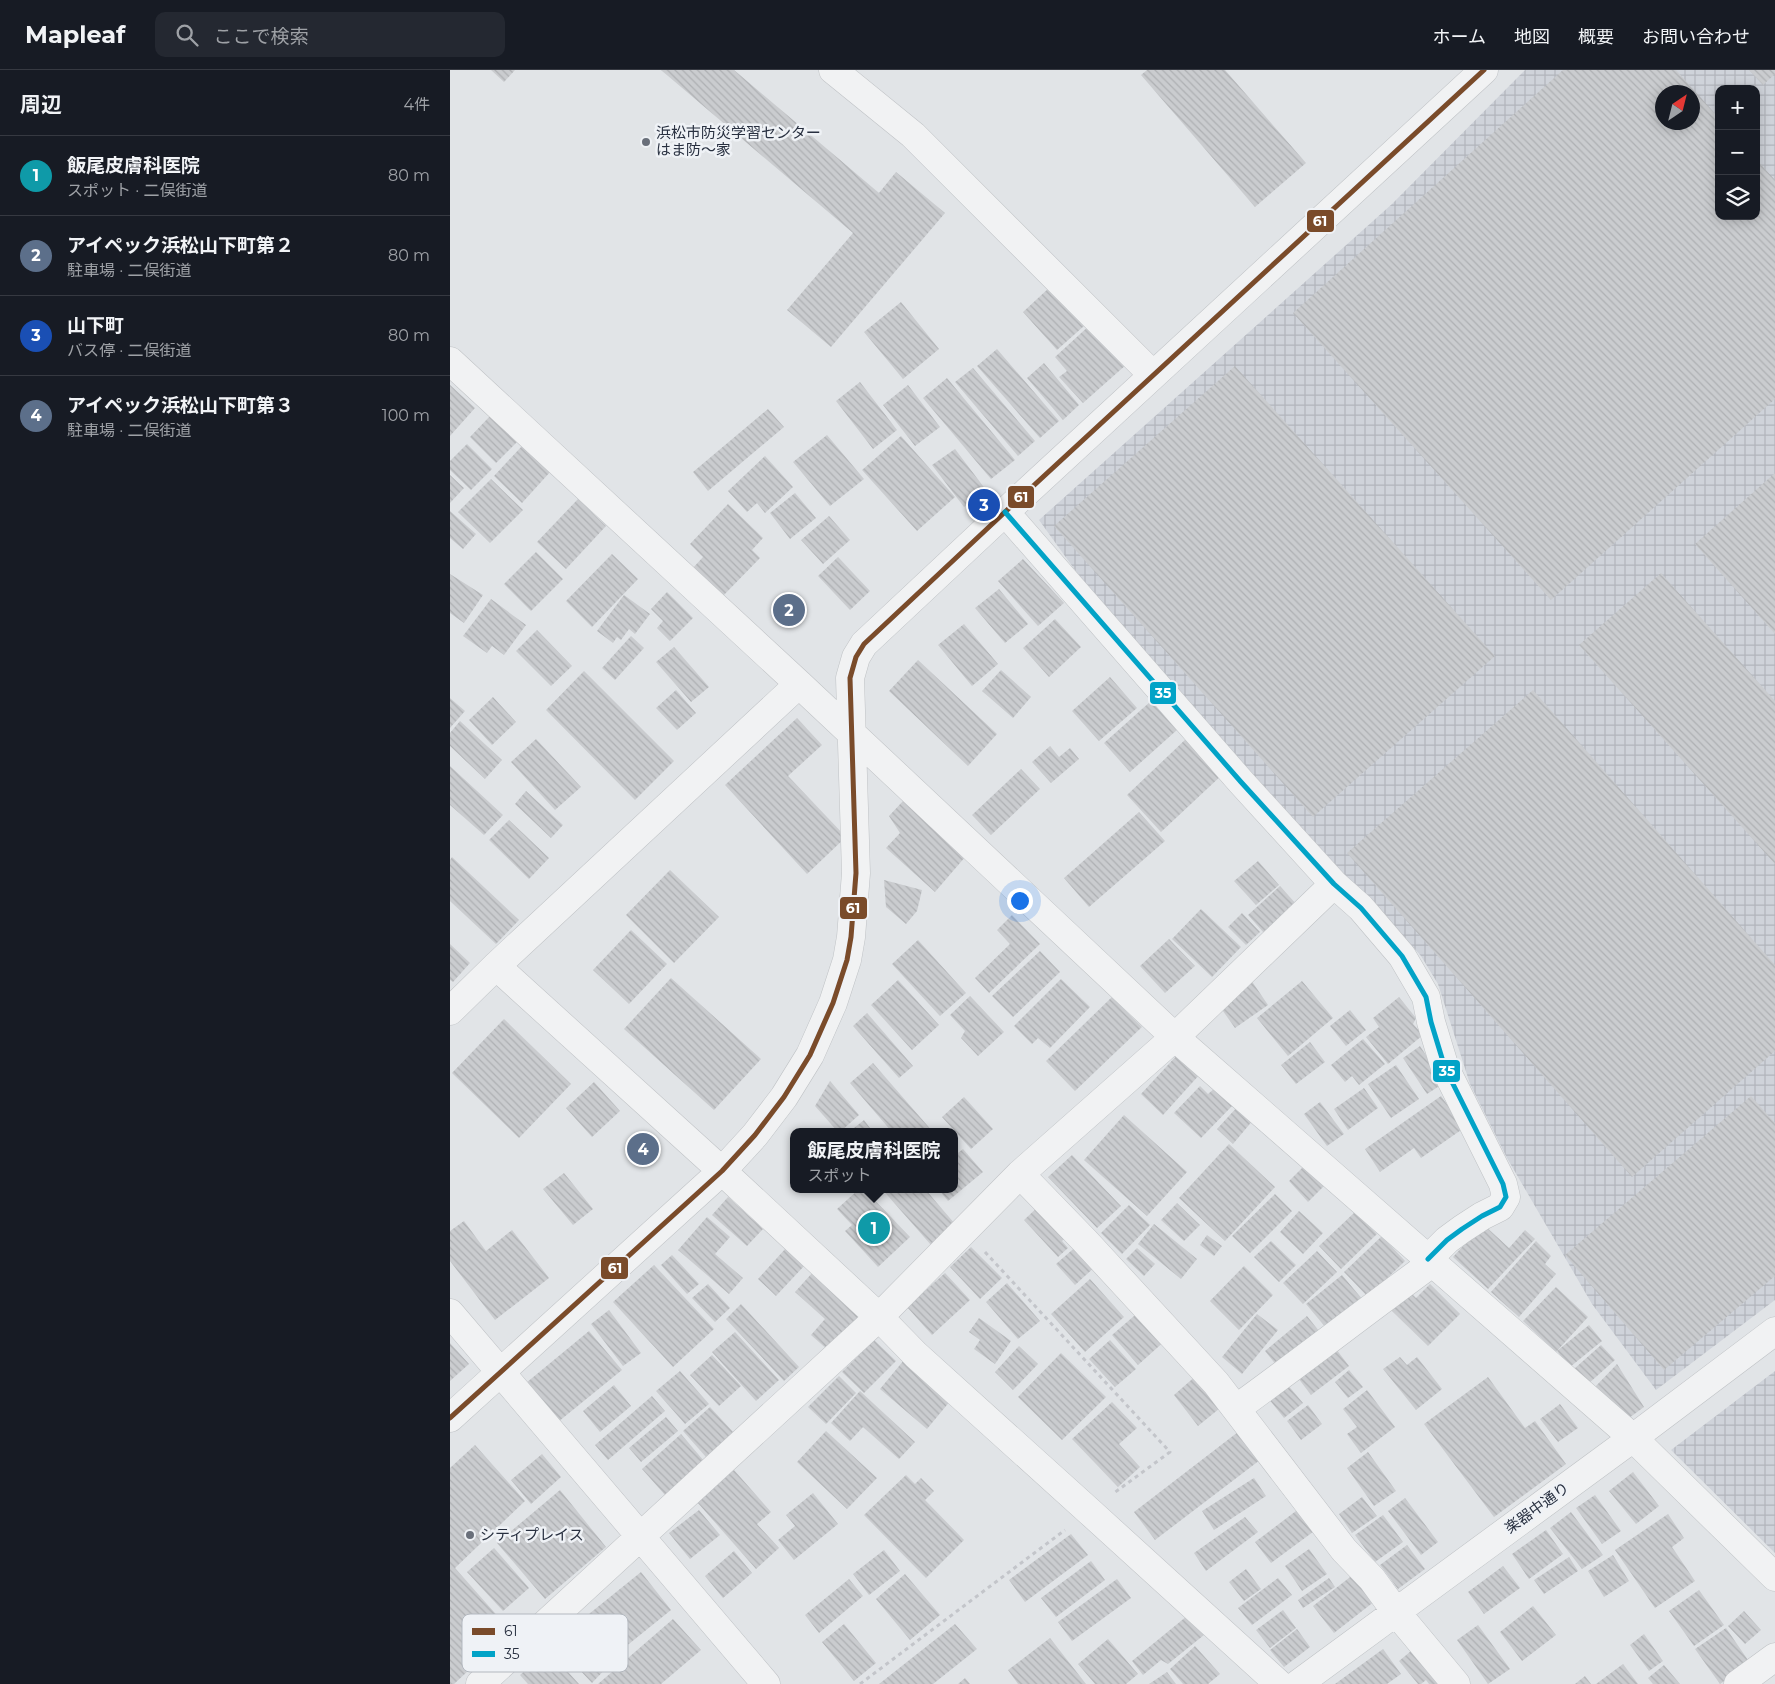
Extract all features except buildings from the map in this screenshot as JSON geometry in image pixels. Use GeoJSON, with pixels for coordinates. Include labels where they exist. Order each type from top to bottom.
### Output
{"type":"FeatureCollection","features":[{"type":"Feature","properties":{"kind":"street"},"geometry":{"type":"LineString","coordinates":[[833,70],[913,135],[1153,375]]}},
{"type":"Feature","properties":{"kind":"street"},"geometry":{"type":"LineString","coordinates":[[450,1418],[722,1171],[755,1135],[784,1097],[810,1055],[841,980],[851,937],[856,882],[850,678],[856,657],[864,644],[1484,70]]}},
{"type":"Feature","properties":{"kind":"street"},"geometry":{"type":"LineString","coordinates":[[450,361],[799,684],[1175,1037],[1633,1438],[1775,1576]]}},
{"type":"Feature","properties":{"kind":"street"},"geometry":{"type":"LineString","coordinates":[[1005,512],[1241,782],[1334,884],[1361,908],[1402,956],[1426,998],[1445,1068],[1503,1184],[1506,1197],[1500,1208],[1482,1216],[1447,1240],[1430,1261],[1318,1349],[1237,1408]]}},
{"type":"Feature","properties":{"kind":"street"},"geometry":{"type":"LineString","coordinates":[[450,1011],[799,684]]}},
{"type":"Feature","properties":{"kind":"street"},"geometry":{"type":"LineString","coordinates":[[557,1614],[879,1317],[1020,1174],[1175,1037],[1334,884]]}},
{"type":"Feature","properties":{"kind":"street"},"geometry":{"type":"LineString","coordinates":[[496,966],[722,1171],[879,1317],[916,1355],[1279,1684]]}},
{"type":"Feature","properties":{"kind":"street"},"geometry":{"type":"LineString","coordinates":[[1020,1174],[1216,1383],[1344,1550],[1372,1579],[1396,1612],[1456,1684]]}},
{"type":"Feature","properties":{"kind":"street"},"geometry":{"type":"LineString","coordinates":[[450,1313],[766,1684]]}},
{"type":"Feature","properties":{"kind":"street","name":"楽器中通り"},"geometry":{"type":"LineString","coordinates":[[1298,1684],[1633,1438],[1775,1331]]}},
{"type":"Feature","properties":{"kind":"street"},"geometry":{"type":"LineString","coordinates":[[1738,1684],[1775,1657]]}},
{"type":"Feature","properties":{"kind":"street"},"geometry":{"type":"LineString","coordinates":[[480,1684],[493,1672]]}},
{"type":"Feature","properties":{"kind":"shaded area"},"geometry":{"type":"Polygon","coordinates":[[[1525,70],[1775,70],[1775,1300],[1656,1390],[1592,1304],[1507,1158],[1470,1084],[1438,984],[1421,956],[1367,896],[1335,870],[1080,577],[1039,520],[1392,204],[1525,70]]]}},
{"type":"Feature","properties":{"kind":"shaded area"},"geometry":{"type":"Polygon","coordinates":[[[1775,1371],[1775,1553],[1671,1450],[1775,1371]]]}},
{"type":"Feature","properties":{"kind":"transit line","name":"61"},"geometry":{"type":"LineString","coordinates":[[450,1418],[722,1171],[755,1135],[784,1097],[810,1055],[833,1003],[847,960],[851,937],[856,873],[850,678],[856,657],[864,644],[1484,70]]}},
{"type":"Feature","properties":{"kind":"transit line","name":"35"},"geometry":{"type":"LineString","coordinates":[[1005,512],[1241,782],[1334,884],[1361,908],[1402,956],[1426,997],[1431,1022],[1445,1068],[1503,1184],[1506,1197],[1500,1207],[1462,1229],[1447,1240],[1428,1259]]}},
{"type":"Feature","properties":{"kind":"place","name":"浜松市防災学習センター はま防～家"},"geometry":{"type":"Point","coordinates":[646,142]}},
{"type":"Feature","properties":{"kind":"place","name":"山下町"},"geometry":{"type":"Point","coordinates":[984,505]}},
{"type":"Feature","properties":{"kind":"place","name":"アイペック浜松山下町第２"},"geometry":{"type":"Point","coordinates":[789,610]}},
{"type":"Feature","properties":{"kind":"place","name":"アイペック浜松山下町第３"},"geometry":{"type":"Point","coordinates":[643,1149]}},
{"type":"Feature","properties":{"kind":"place","name":"飯尾皮膚科医院"},"geometry":{"type":"Point","coordinates":[874,1228]}},
{"type":"Feature","properties":{"kind":"place","name":"シティプレイス"},"geometry":{"type":"Point","coordinates":[470,1535]}}]}
